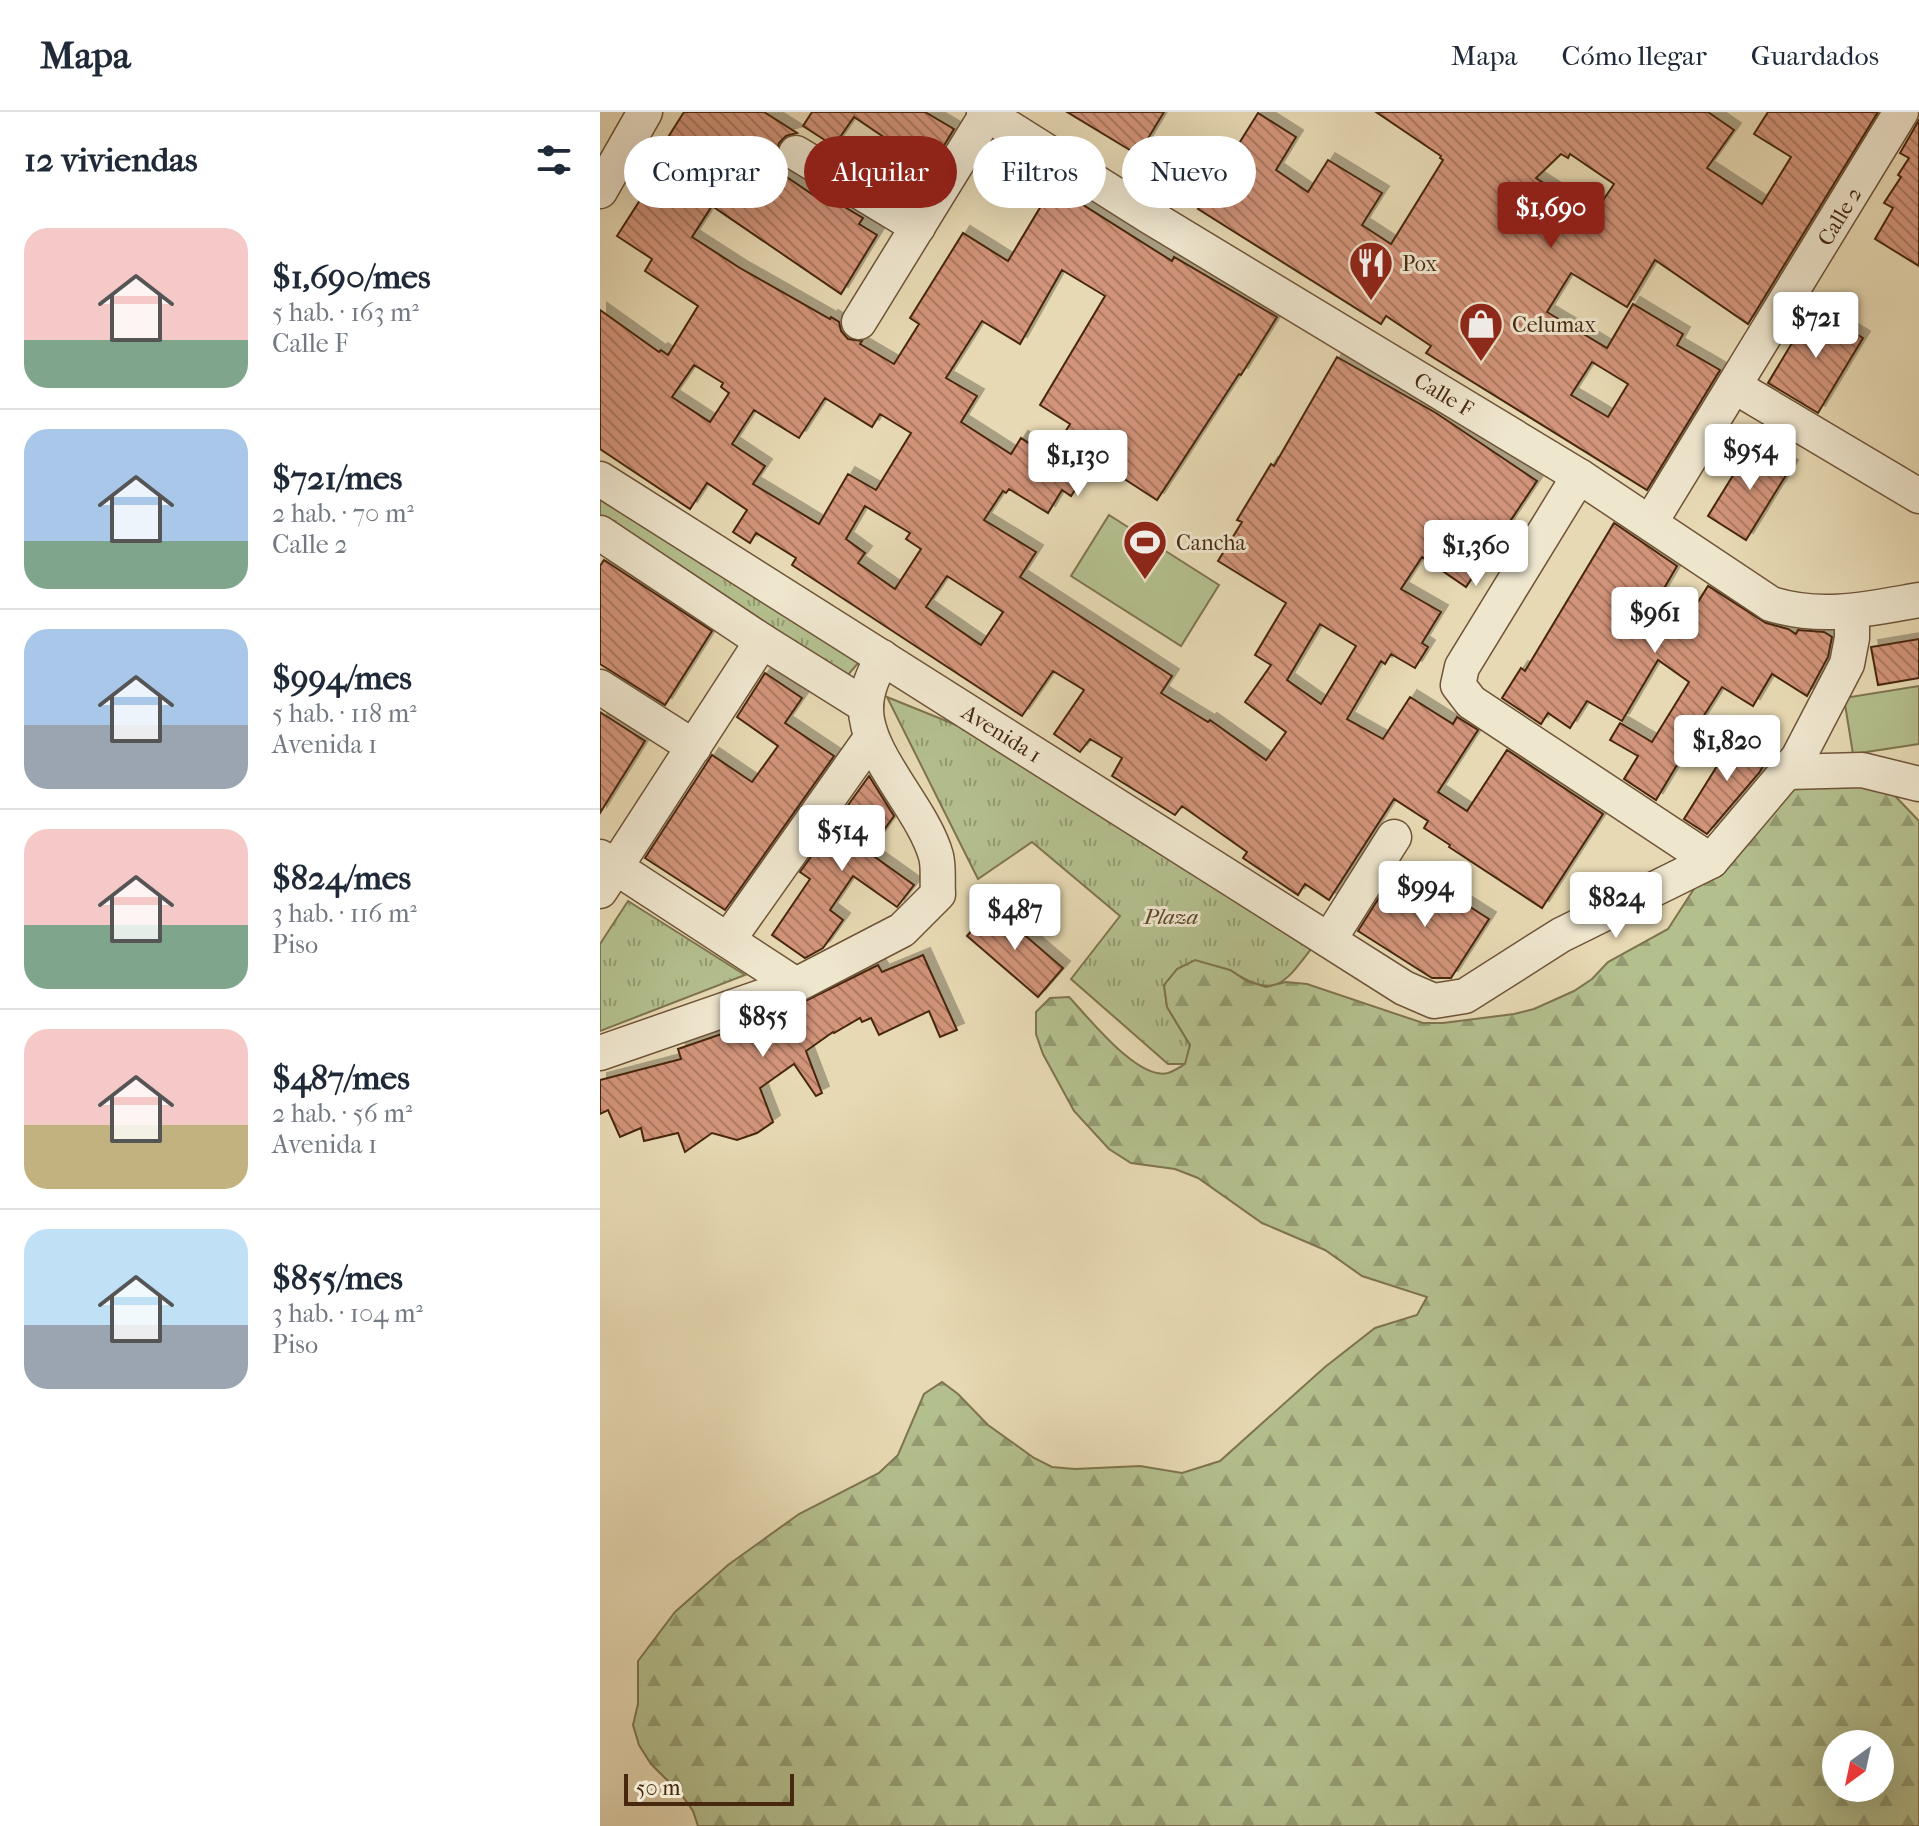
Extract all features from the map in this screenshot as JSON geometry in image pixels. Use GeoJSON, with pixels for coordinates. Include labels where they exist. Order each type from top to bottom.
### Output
{"type":"FeatureCollection","features":[{"type":"Feature","properties":{"kind":"street"},"geometry":{"type":"LineString","coordinates":[[600,191],[645,112]]}},
{"type":"Feature","properties":{"kind":"street","name":"Calle 2"},"geometry":{"type":"LineString","coordinates":[[1650,523],[1901,112]]}},
{"type":"Feature","properties":{"kind":"street"},"geometry":{"type":"LineString","coordinates":[[859,322],[986,113]]}},
{"type":"Feature","properties":{"kind":"street","name":"Calle F"},"geometry":{"type":"LineString","coordinates":[[986,113],[1149,216],[1579,476],[1771,604],[1812,614],[1852,613],[1919,600]]}},
{"type":"Feature","properties":{"kind":"street"},"geometry":{"type":"LineString","coordinates":[[796,153],[918,227]]}},
{"type":"Feature","properties":{"kind":"street"},"geometry":{"type":"LineString","coordinates":[[1734,386],[1919,496]]}},
{"type":"Feature","properties":{"kind":"street"},"geometry":{"type":"LineString","coordinates":[[1579,476],[1462,667],[1458,685],[1471,702],[1711,861],[1788,772],[1847,664],[1852,638],[1852,613]]}},
{"type":"Feature","properties":{"kind":"street","name":"Avenida 1"},"geometry":{"type":"LineString","coordinates":[[600,479],[1404,988],[1434,1001],[1465,996],[1561,935],[1711,861]]}},
{"type":"Feature","properties":{"kind":"street"},"geometry":{"type":"LineString","coordinates":[[600,533],[762,641],[868,722],[936,857],[938,894],[902,930],[796,985],[600,1053]]}},
{"type":"Feature","properties":{"kind":"street"},"geometry":{"type":"LineString","coordinates":[[762,641],[694,747],[605,872],[728,940],[796,985]]}},
{"type":"Feature","properties":{"kind":"street"},"geometry":{"type":"LineString","coordinates":[[728,940],[868,722],[872,681],[882,657]]}},
{"type":"Feature","properties":{"kind":"street"},"geometry":{"type":"LineString","coordinates":[[600,687],[694,747]]}},
{"type":"Feature","properties":{"kind":"street"},"geometry":{"type":"LineString","coordinates":[[1788,772],[1862,770],[1919,784]]}},
{"type":"Feature","properties":{"kind":"street"},"geometry":{"type":"LineString","coordinates":[[1329,940],[1394,837]]}},
{"type":"Feature","properties":{"kind":"green space"},"geometry":{"type":"Polygon","coordinates":[[[600,495],[860,661],[847,676],[600,515],[600,495]]]}},
{"type":"Feature","properties":{"kind":"green space","name":"Cancha"},"geometry":{"type":"Polygon","coordinates":[[[1109,515],[1219,585],[1181,646],[1071,576],[1109,515]]]}},
{"type":"Feature","properties":{"kind":"green space"},"geometry":{"type":"Polygon","coordinates":[[[1919,686],[1919,744],[1853,754],[1844,698],[1919,686]]]}},
{"type":"Feature","properties":{"kind":"green space","name":"Plaza"},"geometry":{"type":"Polygon","coordinates":[[[887,697],[971,731],[1311,949],[1285,980],[1268,986],[1245,979],[1230,970],[1164,985],[1167,1007],[1190,1045],[1186,1064],[1168,1064],[1071,979],[1120,916],[1032,842],[978,879],[887,697]]]}},
{"type":"Feature","properties":{"kind":"green space"},"geometry":{"type":"Polygon","coordinates":[[[1855,783],[1894,795],[1919,821],[1919,1826],[698,1826],[693,1811],[681,1794],[651,1764],[639,1745],[633,1725],[638,1704],[638,1661],[675,1612],[728,1565],[799,1514],[879,1473],[898,1455],[924,1394],[942,1382],[988,1425],[1052,1467],[1140,1466],[1182,1473],[1220,1461],[1325,1367],[1375,1328],[1417,1315],[1427,1297],[1362,1276],[1325,1250],[1262,1223],[1198,1178],[1175,1169],[1131,1163],[1109,1149],[1074,1111],[1043,1054],[1036,1034],[1036,1012],[1050,998],[1069,997],[1115,1046],[1156,1073],[1168,1073],[1185,1064],[1190,1045],[1167,1007],[1164,985],[1177,969],[1195,960],[1230,970],[1247,981],[1266,987],[1286,982],[1307,984],[1423,1023],[1514,1014],[1534,1009],[1574,991],[1592,979],[1608,962],[1668,929],[1701,878],[1791,789],[1855,783]]]}},
{"type":"Feature","properties":{"kind":"green space"},"geometry":{"type":"Polygon","coordinates":[[[628,901],[745,975],[600,1031],[600,944],[628,901]]]}},
{"type":"Feature","properties":{"kind":"building"},"geometry":{"type":"Polygon","coordinates":[[[684,112],[764,112],[797,133],[786,136],[669,136],[684,112]]]}},
{"type":"Feature","properties":{"kind":"building"},"geometry":{"type":"Polygon","coordinates":[[[812,112],[925,112],[954,129],[950,136],[882,136],[854,117],[841,136],[818,136],[803,126],[812,112]]]}},
{"type":"Feature","properties":{"kind":"building"},"geometry":{"type":"Polygon","coordinates":[[[1067,112],[1164,112],[1149,136],[1122,136],[1122,145],[1067,112]]]}},
{"type":"Feature","properties":{"kind":"building"},"geometry":{"type":"Polygon","coordinates":[[[1376,112],[1708,112],[1734,130],[1707,168],[1762,204],[1791,157],[1754,134],[1768,112],[1878,112],[1748,324],[1655,260],[1627,307],[1571,273],[1547,312],[1607,348],[1633,304],[1683,334],[1677,345],[1720,370],[1647,490],[1426,353],[1431,346],[1386,316],[1381,324],[1198,209],[1256,208],[1256,136],[1244,136],[1258,113],[1296,137],[1276,170],[1308,192],[1328,160],[1382,193],[1362,225],[1391,244],[1443,160],[1376,112]],[[1561,154],[1536,178],[1593,215],[1614,184],[1570,154],[1568,158],[1561,154]],[[1592,362],[1571,395],[1608,417],[1628,384],[1592,362]]]}},
{"type":"Feature","properties":{"kind":"building"},"geometry":{"type":"Polygon","coordinates":[[[1919,120],[1919,266],[1875,239],[1893,208],[1884,203],[1909,158],[1900,153],[1919,120]]]}},
{"type":"Feature","properties":{"kind":"building"},"geometry":{"type":"Polygon","coordinates":[[[788,178],[804,189],[804,208],[846,208],[863,218],[859,224],[877,235],[841,294],[715,208],[788,208],[788,178]]]}},
{"type":"Feature","properties":{"kind":"building"},"geometry":{"type":"Polygon","coordinates":[[[635,208],[711,208],[692,237],[740,268],[839,322],[841,331],[848,339],[862,341],[860,344],[894,364],[919,324],[910,318],[963,233],[1008,261],[1040,208],[1088,208],[1172,261],[1174,257],[1277,317],[1157,500],[1095,460],[1071,496],[1062,490],[1048,513],[1009,489],[1006,493],[1003,491],[984,520],[1036,552],[1020,577],[1172,676],[1161,693],[1208,722],[1210,720],[1266,760],[1286,732],[1245,702],[1271,665],[1255,655],[1286,603],[1218,561],[1242,522],[1237,520],[1271,464],[1274,466],[1337,357],[1436,413],[1537,481],[1466,587],[1422,557],[1401,589],[1441,612],[1422,643],[1428,647],[1415,668],[1391,654],[1385,664],[1381,661],[1347,719],[1383,739],[1410,697],[1453,724],[1457,717],[1478,730],[1438,792],[1467,811],[1507,750],[1603,814],[1542,908],[1449,847],[1424,828],[1428,821],[1394,799],[1329,900],[1305,884],[1298,895],[1243,858],[1247,852],[1182,806],[1175,815],[1112,776],[1122,758],[1090,739],[1080,752],[1054,734],[1084,690],[1053,671],[1022,716],[792,565],[796,558],[756,533],[750,543],[733,532],[747,510],[707,483],[690,509],[600,449],[600,310],[659,352],[661,350],[668,355],[698,306],[645,271],[652,259],[617,236],[635,208]],[[1062,270],[1020,344],[982,321],[946,378],[977,396],[961,422],[1011,454],[1021,438],[1050,457],[1070,424],[1040,405],[1105,296],[1062,270]],[[694,365],[672,397],[710,422],[729,393],[721,387],[723,383],[694,365]],[[825,398],[799,438],[754,410],[732,444],[765,466],[753,484],[819,524],[848,474],[876,490],[911,433],[880,414],[872,427],[825,398]],[[865,506],[846,539],[865,553],[858,563],[895,589],[921,549],[906,539],[910,533],[865,506]],[[947,576],[926,607],[981,645],[1003,612],[947,576]],[[1320,624],[1287,680],[1321,704],[1356,646],[1320,624]]]}},
{"type":"Feature","properties":{"kind":"building"},"geometry":{"type":"Polygon","coordinates":[[[1813,308],[1863,338],[1818,413],[1768,383],[1813,308]]]}},
{"type":"Feature","properties":{"kind":"building"},"geometry":{"type":"Polygon","coordinates":[[[1753,443],[1791,467],[1746,540],[1708,516],[1753,443]]]}},
{"type":"Feature","properties":{"kind":"building"},"geometry":{"type":"Polygon","coordinates":[[[1614,523],[1677,566],[1652,609],[1681,629],[1708,586],[1766,623],[1796,634],[1798,630],[1824,632],[1832,637],[1828,657],[1807,696],[1772,674],[1753,706],[1722,687],[1677,758],[1680,760],[1656,800],[1624,779],[1638,756],[1610,740],[1620,723],[1652,742],[1689,682],[1658,660],[1622,721],[1587,701],[1570,728],[1548,713],[1541,724],[1502,698],[1521,668],[1525,671],[1614,523]]]}},
{"type":"Feature","properties":{"kind":"building"},"geometry":{"type":"Polygon","coordinates":[[[604,560],[712,631],[665,705],[600,664],[600,566],[604,560]]]}},
{"type":"Feature","properties":{"kind":"building"},"geometry":{"type":"Polygon","coordinates":[[[1919,639],[1919,678],[1878,685],[1871,647],[1919,639]]]}},
{"type":"Feature","properties":{"kind":"building"},"geometry":{"type":"Polygon","coordinates":[[[765,673],[802,698],[785,723],[834,756],[725,910],[645,858],[712,755],[752,782],[778,746],[737,717],[765,673]]]}},
{"type":"Feature","properties":{"kind":"building"},"geometry":{"type":"Polygon","coordinates":[[[600,712],[645,741],[600,813],[600,712]]]}},
{"type":"Feature","properties":{"kind":"building"},"geometry":{"type":"Polygon","coordinates":[[[1737,734],[1770,755],[1759,773],[1707,834],[1684,819],[1737,734]]]}},
{"type":"Feature","properties":{"kind":"building"},"geometry":{"type":"Polygon","coordinates":[[[869,776],[894,816],[868,852],[914,885],[897,907],[853,876],[830,910],[843,920],[823,948],[805,958],[772,935],[810,879],[800,872],[869,776]]]}},
{"type":"Feature","properties":{"kind":"building"},"geometry":{"type":"Polygon","coordinates":[[[1426,879],[1489,919],[1451,978],[1432,978],[1358,931],[1387,885],[1412,901],[1426,879]]]}},
{"type":"Feature","properties":{"kind":"building"},"geometry":{"type":"Polygon","coordinates":[[[992,907],[1063,968],[1038,997],[967,936],[992,907]]]}},
{"type":"Feature","properties":{"kind":"building"},"geometry":{"type":"Polygon","coordinates":[[[923,955],[957,1030],[940,1037],[929,1011],[879,1035],[871,1018],[862,1022],[860,1018],[806,1051],[822,1093],[816,1096],[794,1064],[760,1088],[773,1122],[757,1133],[737,1140],[712,1133],[685,1152],[678,1133],[644,1141],[641,1128],[620,1137],[608,1110],[600,1114],[600,1080],[681,1059],[678,1049],[777,1015],[878,965],[882,972],[923,955]]]}},
{"type":"Feature","properties":{"kind":"place","name":"Pox"},"geometry":{"type":"Point","coordinates":[1371,302]}},
{"type":"Feature","properties":{"kind":"place","name":"Celumax"},"geometry":{"type":"Point","coordinates":[1481,363]}},
{"type":"Feature","properties":{"kind":"place","name":"Cancha"},"geometry":{"type":"Point","coordinates":[1145,581]}}]}
